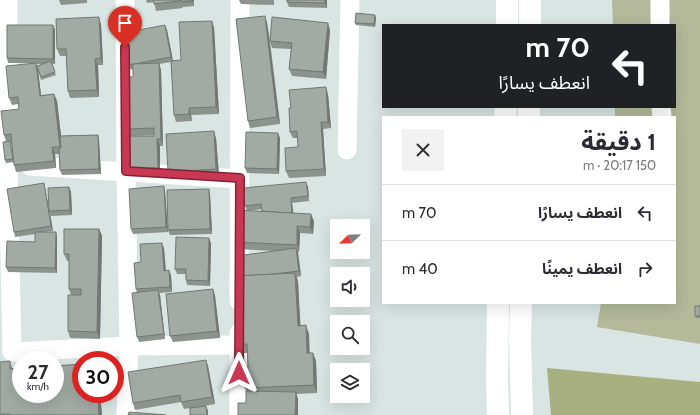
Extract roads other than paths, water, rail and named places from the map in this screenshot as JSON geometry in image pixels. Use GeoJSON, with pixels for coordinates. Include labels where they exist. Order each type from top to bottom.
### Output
{"type":"FeatureCollection","features":[{"type":"Feature","properties":{"kind":"main road"},"geometry":{"type":"LineString","coordinates":[[507,0],[507,24]]}},
{"type":"Feature","properties":{"kind":"main road"},"geometry":{"type":"LineString","coordinates":[[530,0],[530,24]]}},
{"type":"Feature","properties":{"kind":"main road"},"geometry":{"type":"LineString","coordinates":[[498,304],[498,415]]}},
{"type":"Feature","properties":{"kind":"main road"},"geometry":{"type":"LineString","coordinates":[[521,304],[520,338],[522,415]]}},
{"type":"Feature","properties":{"kind":"street"},"geometry":{"type":"LineString","coordinates":[[8,0],[8,165],[12,352],[129,346],[239,345]]}},
{"type":"Feature","properties":{"kind":"street"},"geometry":{"type":"LineString","coordinates":[[125,0],[129,346],[126,415]]}},
{"type":"Feature","properties":{"kind":"street"},"geometry":{"type":"LineString","coordinates":[[239,415],[240,0]]}},
{"type":"Feature","properties":{"kind":"street"},"geometry":{"type":"LineString","coordinates":[[347,150],[350,0]]}},
{"type":"Feature","properties":{"kind":"street"},"geometry":{"type":"LineString","coordinates":[[660,0],[660,24]]}},
{"type":"Feature","properties":{"kind":"street"},"geometry":{"type":"LineString","coordinates":[[8,165],[240,178]]}}]}
